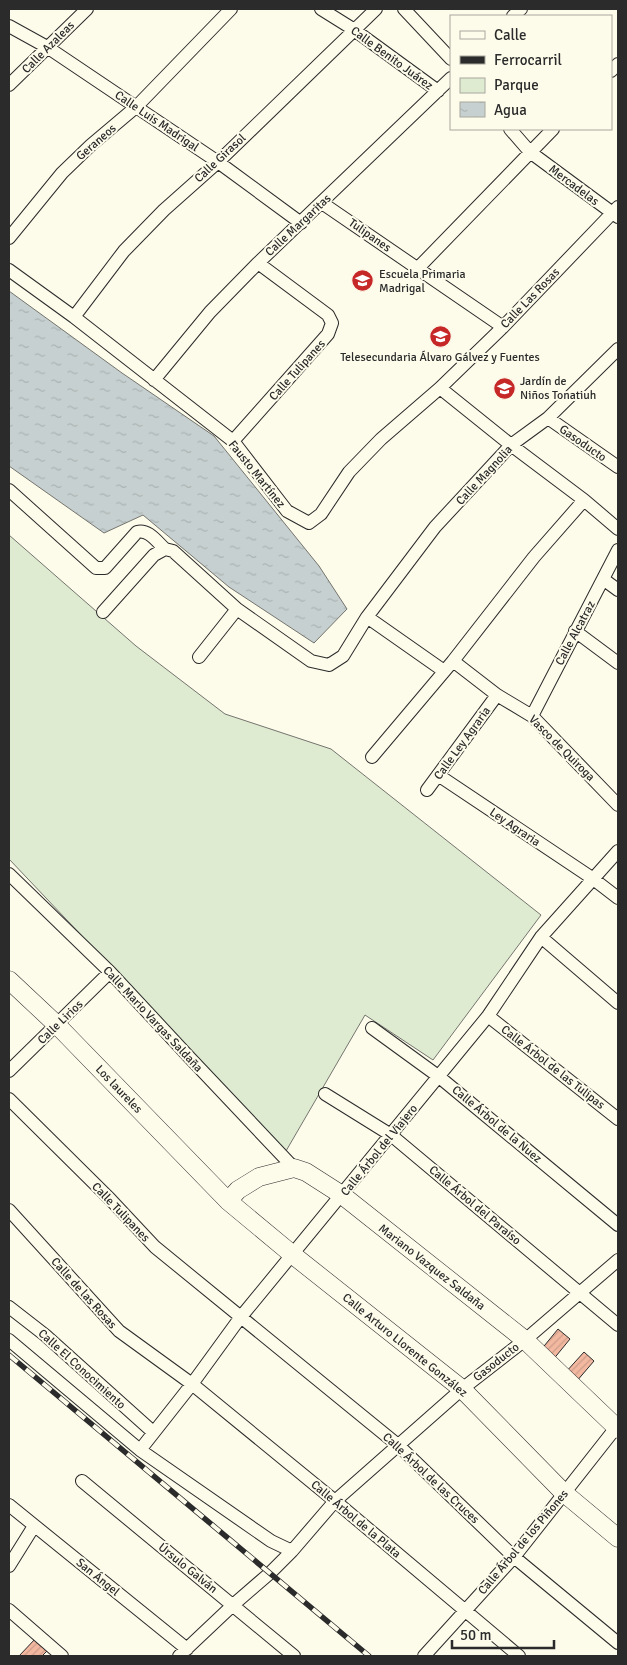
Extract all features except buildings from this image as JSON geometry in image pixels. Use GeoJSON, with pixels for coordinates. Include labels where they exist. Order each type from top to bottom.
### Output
{"type":"FeatureCollection","features":[{"type":"Feature","properties":{"kind":"street","name":"Calle Azaleas"},"geometry":{"type":"LineString","coordinates":[[9,85],[87,9]]}},
{"type":"Feature","properties":{"kind":"street","name":"Geraneos"},"geometry":{"type":"LineString","coordinates":[[9,238],[62,173],[91,145],[136,107],[231,9]]}},
{"type":"Feature","properties":{"kind":"street","name":"Calle Benito Juárez"},"geometry":{"type":"LineString","coordinates":[[321,9],[353,29],[438,91]]}},
{"type":"Feature","properties":{"kind":"street","name":"Calle Girasol"},"geometry":{"type":"LineString","coordinates":[[74,317],[124,251],[164,210],[218,162],[353,29],[376,9]]}},
{"type":"Feature","properties":{"kind":"street"},"geometry":{"type":"LineString","coordinates":[[404,9],[450,58]]}},
{"type":"Feature","properties":{"kind":"street","name":"Calle Luis Madrigal"},"geometry":{"type":"LineString","coordinates":[[9,26],[47,47],[218,162],[301,223]]}},
{"type":"Feature","properties":{"kind":"street","name":"Calle Margaritas"},"geometry":{"type":"LineString","coordinates":[[154,380],[210,312],[258,262],[450,79]]}},
{"type":"Feature","properties":{"kind":"street","name":"Mercadelas"},"geometry":{"type":"LineString","coordinates":[[511,130],[530,152],[616,212]]}},
{"type":"Feature","properties":{"kind":"street"},"geometry":{"type":"LineString","coordinates":[[503,327],[418,268],[551,130]]}},
{"type":"Feature","properties":{"kind":"street","name":"Tulipanes"},"geometry":{"type":"LineString","coordinates":[[322,202],[418,268]]}},
{"type":"Feature","properties":{"kind":"street","name":"Calle Las Rosas"},"geometry":{"type":"LineString","coordinates":[[440,388],[616,212]]}},
{"type":"Feature","properties":{"kind":"street","name":"Calle Tulipanes"},"geometry":{"type":"LineString","coordinates":[[233,441],[328,334],[332,323],[328,314],[258,262]]}},
{"type":"Feature","properties":{"kind":"street","name":"Fausto Martínez"},"geometry":{"type":"LineString","coordinates":[[9,270],[74,317],[233,441],[287,511],[309,523],[321,514],[349,472],[368,452],[440,388]]}},
{"type":"Feature","properties":{"kind":"street","name":"Calle Magnolia"},"geometry":{"type":"LineString","coordinates":[[9,490],[96,568],[105,568],[137,532],[148,533],[165,549],[172,551],[237,609],[311,661],[329,665],[343,656],[367,617],[435,527],[511,445],[548,418],[618,349]]}},
{"type":"Feature","properties":{"kind":"street"},"geometry":{"type":"LineString","coordinates":[[440,388],[584,500],[618,529]]}},
{"type":"Feature","properties":{"kind":"street","name":"Gasoducto"},"geometry":{"type":"LineString","coordinates":[[548,418],[618,467]]}},
{"type":"Feature","properties":{"kind":"street"},"geometry":{"type":"LineString","coordinates":[[372,757],[453,661],[534,556],[584,500]]}},
{"type":"Feature","properties":{"kind":"street"},"geometry":{"type":"LineString","coordinates":[[103,612],[154,554],[165,549]]}},
{"type":"Feature","properties":{"kind":"street","name":"Calle Alcatraz"},"geometry":{"type":"LineString","coordinates":[[532,716],[618,550]]}},
{"type":"Feature","properties":{"kind":"street"},"geometry":{"type":"LineString","coordinates":[[603,579],[618,590]]}},
{"type":"Feature","properties":{"kind":"street"},"geometry":{"type":"LineString","coordinates":[[200,657],[237,609]]}},
{"type":"Feature","properties":{"kind":"street"},"geometry":{"type":"LineString","coordinates":[[367,617],[444,671]]}},
{"type":"Feature","properties":{"kind":"street"},"geometry":{"type":"LineString","coordinates":[[575,632],[618,663]]}},
{"type":"Feature","properties":{"kind":"street","name":"Vasco de Quiroga"},"geometry":{"type":"LineString","coordinates":[[453,661],[497,695],[532,716],[618,805]]}},
{"type":"Feature","properties":{"kind":"street","name":"Calle Ley Agraria"},"geometry":{"type":"LineString","coordinates":[[427,790],[497,695]]}},
{"type":"Feature","properties":{"kind":"street","name":"Ley Agraria"},"geometry":{"type":"LineString","coordinates":[[438,775],[592,878],[618,898]]}},
{"type":"Feature","properties":{"kind":"street","name":"Calle Árbol del Viajero"},"geometry":{"type":"LineString","coordinates":[[140,1450],[192,1384],[240,1318],[488,1016],[541,937],[618,851]]}},
{"type":"Feature","properties":{"kind":"street","name":"Calle Mario Vargas Saldaña"},"geometry":{"type":"LineString","coordinates":[[9,874],[110,972],[294,1168]]}},
{"type":"Feature","properties":{"kind":"street"},"geometry":{"type":"LineString","coordinates":[[541,937],[618,1003]]}},
{"type":"Feature","properties":{"kind":"street","name":"Calle Lirios"},"geometry":{"type":"LineString","coordinates":[[9,1071],[110,972]]}},
{"type":"Feature","properties":{"kind":"street","name":"Los laureles"},"geometry":{"type":"LineString","coordinates":[[9,980],[57,1025],[228,1201]]}},
{"type":"Feature","properties":{"kind":"street","name":"Calle Árbol de las Tulipas"},"geometry":{"type":"LineString","coordinates":[[488,1016],[618,1118]]}},
{"type":"Feature","properties":{"kind":"street","name":"Calle Árbol de la Nuez"},"geometry":{"type":"LineString","coordinates":[[372,1028],[438,1076],[618,1225]]}},
{"type":"Feature","properties":{"kind":"street","name":"Calle Árbol del Paraíso"},"geometry":{"type":"LineString","coordinates":[[326,1094],[391,1135],[618,1325]]}},
{"type":"Feature","properties":{"kind":"street","name":"Calle Tulipanes"},"geometry":{"type":"LineString","coordinates":[[9,1099],[110,1199],[155,1247],[240,1318]]}},
{"type":"Feature","properties":{"kind":"street"},"geometry":{"type":"LineString","coordinates":[[228,1201],[238,1190],[259,1177],[294,1168]]}},
{"type":"Feature","properties":{"kind":"street","name":"Mariano Vazquez Saldaña"},"geometry":{"type":"LineString","coordinates":[[294,1168],[306,1172],[342,1195],[525,1340],[618,1427]]}},
{"type":"Feature","properties":{"kind":"street","name":"Calle Arturo Llorente González"},"geometry":{"type":"LineString","coordinates":[[228,1201],[462,1389],[564,1493],[618,1538]]}},
{"type":"Feature","properties":{"kind":"street","name":"Calle de las Rosas"},"geometry":{"type":"LineString","coordinates":[[9,1210],[119,1331],[192,1384]]}},
{"type":"Feature","properties":{"kind":"street","name":"Gasoducto"},"geometry":{"type":"LineString","coordinates":[[183,1652],[232,1605],[292,1552],[335,1501],[462,1389],[525,1340],[618,1260]]}},
{"type":"Feature","properties":{"kind":"street","name":"Calle El Conocimiento"},"geometry":{"type":"LineString","coordinates":[[9,1307],[45,1336],[153,1432]]}},
{"type":"Feature","properties":{"kind":"street","name":"Calle Árbol de las Cruces"},"geometry":{"type":"LineString","coordinates":[[240,1318],[399,1446],[514,1557],[618,1643]]}},
{"type":"Feature","properties":{"kind":"street"},"geometry":{"type":"LineString","coordinates":[[9,1340],[140,1450],[272,1542],[292,1552]]}},
{"type":"Feature","properties":{"kind":"street","name":"Calle Árbol de la Plata"},"geometry":{"type":"LineString","coordinates":[[192,1384],[519,1656]]}},
{"type":"Feature","properties":{"kind":"street","name":"Calle Árbol de los Piñones"},"geometry":{"type":"LineString","coordinates":[[424,1656],[514,1557],[618,1427]]}},
{"type":"Feature","properties":{"kind":"street","name":"Úrsulo Galván"},"geometry":{"type":"LineString","coordinates":[[82,1482],[232,1605],[288,1654]]}},
{"type":"Feature","properties":{"kind":"street","name":"San Ángel"},"geometry":{"type":"LineString","coordinates":[[9,1505],[183,1652]]}},
{"type":"Feature","properties":{"kind":"street"},"geometry":{"type":"LineString","coordinates":[[9,1566],[34,1526]]}},
{"type":"Feature","properties":{"kind":"street"},"geometry":{"type":"LineString","coordinates":[[9,1610],[62,1656]]}},
{"type":"Feature","properties":{"kind":"green space"},"geometry":{"type":"Polygon","coordinates":[[[9,535],[136,646],[225,714],[331,749],[541,915],[433,1060],[365,1015],[286,1151],[9,859],[9,535]]]}},
{"type":"Feature","properties":{"kind":"water"},"geometry":{"type":"Polygon","coordinates":[[[9,291],[122,373],[214,436],[319,566],[347,609],[314,643],[229,587],[143,515],[104,533],[9,466],[9,291]]]}},
{"type":"Feature","properties":{"kind":"railway"},"geometry":{"type":"LineString","coordinates":[[9,1355],[369,1656]]}},
{"type":"Feature","properties":{"kind":"place","name":"Escuela Primaria Madrigal"},"geometry":{"type":"Point","coordinates":[363,281]}},
{"type":"Feature","properties":{"kind":"place","name":"Telesecundaria Álvaro Gálvez y Fuentes"},"geometry":{"type":"Point","coordinates":[440,336]}},
{"type":"Feature","properties":{"kind":"place","name":"Jardín de Niños Tonatiuh"},"geometry":{"type":"Point","coordinates":[504,388]}}]}
